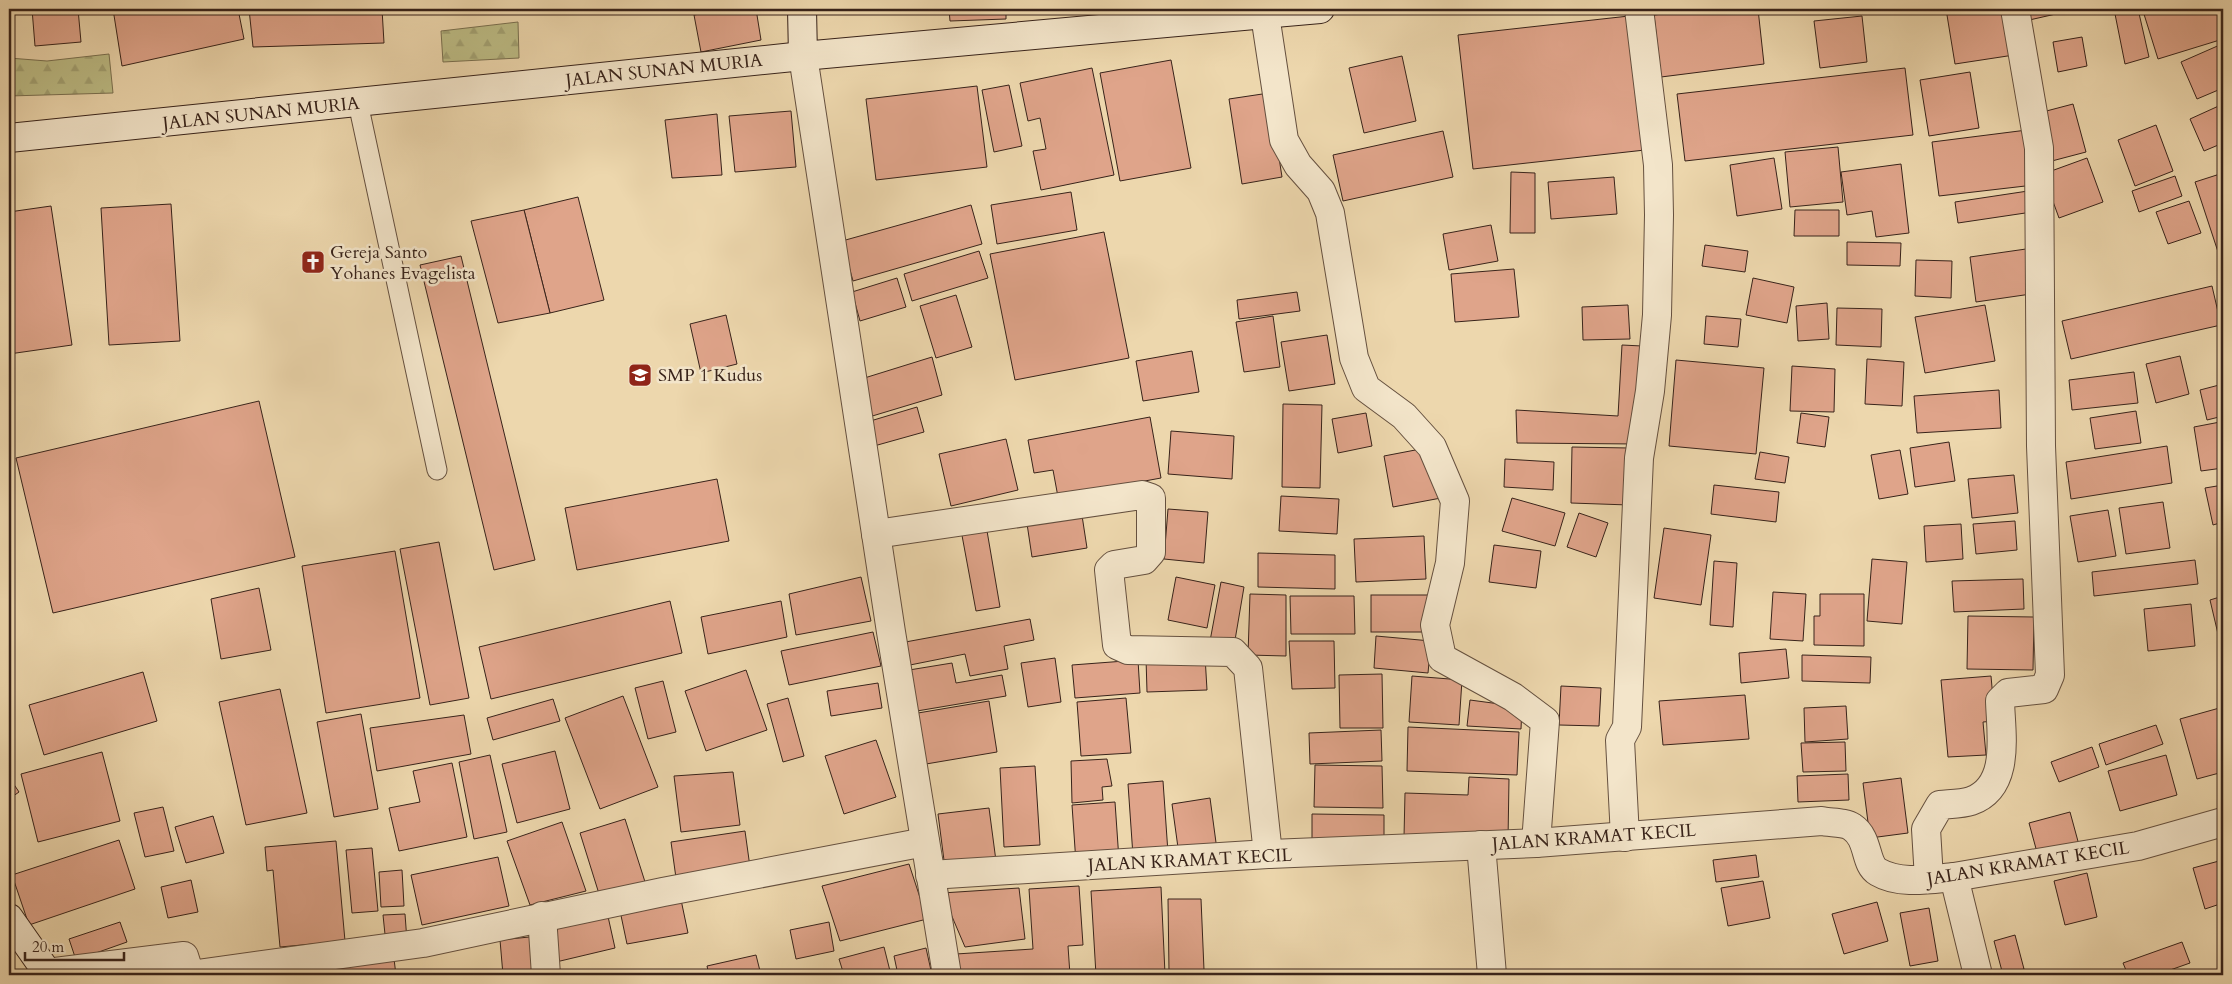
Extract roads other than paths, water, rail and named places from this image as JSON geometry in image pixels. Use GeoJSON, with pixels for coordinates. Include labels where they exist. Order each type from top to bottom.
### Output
{"type":"FeatureCollection","features":[{"type":"Feature","properties":{"kind":"street"},"geometry":{"type":"LineString","coordinates":[[802,9],[803,56],[876,534],[947,975]]}},
{"type":"Feature","properties":{"kind":"street","name":"JALAN SUNAN MURIA"},"geometry":{"type":"LineString","coordinates":[[9,138],[803,56],[1320,9]]}},
{"type":"Feature","properties":{"kind":"street"},"geometry":{"type":"LineString","coordinates":[[1624,836],[1620,740],[1626,727],[1639,458],[1650,391],[1657,315],[1659,215],[1658,165],[1639,9]]}},
{"type":"Feature","properties":{"kind":"street"},"geometry":{"type":"LineString","coordinates":[[1978,975],[1926,829],[1940,804],[1970,802],[1989,791],[2002,759],[2000,701],[2008,693],[2044,689],[2050,675],[2041,446],[2039,148],[2015,9]]}},
{"type":"Feature","properties":{"kind":"street"},"geometry":{"type":"LineString","coordinates":[[1265,15],[1284,140],[1298,165],[1321,191],[1330,213],[1354,358],[1366,388],[1404,416],[1432,447],[1455,501],[1450,563],[1435,625],[1442,658],[1513,697],[1545,721],[1536,843]]}},
{"type":"Feature","properties":{"kind":"street"},"geometry":{"type":"LineString","coordinates":[[876,534],[1142,495],[1151,498],[1151,552],[1144,560],[1114,565],[1109,570],[1117,646],[1128,650],[1233,652],[1248,668],[1268,854]]}},
{"type":"Feature","properties":{"kind":"street","name":"JALAN KRAMAT KECIL"},"geometry":{"type":"LineString","coordinates":[[930,875],[1268,854],[1536,843],[1822,821],[1851,826],[1863,838],[1870,861],[1877,871],[1896,879],[1942,878],[2138,846],[2223,822]]}},
{"type":"Feature","properties":{"kind":"street"},"geometry":{"type":"LineString","coordinates":[[9,918],[48,974],[184,956],[190,974],[423,943],[542,916],[925,842]]}},
{"type":"Feature","properties":{"kind":"street"},"geometry":{"type":"LineString","coordinates":[[1481,845],[1492,975]]}},
{"type":"Feature","properties":{"kind":"street"},"geometry":{"type":"LineString","coordinates":[[542,916],[546,975]]}},
{"type":"Feature","properties":{"kind":"lane"},"geometry":{"type":"LineString","coordinates":[[358,103],[437,470]]}},
{"type":"Feature","properties":{"kind":"place","name":"Gereja Santo Yohanes Evagelista"},"geometry":{"type":"Point","coordinates":[313,262]}},
{"type":"Feature","properties":{"kind":"place","name":"SMP 1 Kudus"},"geometry":{"type":"Point","coordinates":[640,375]}}]}
